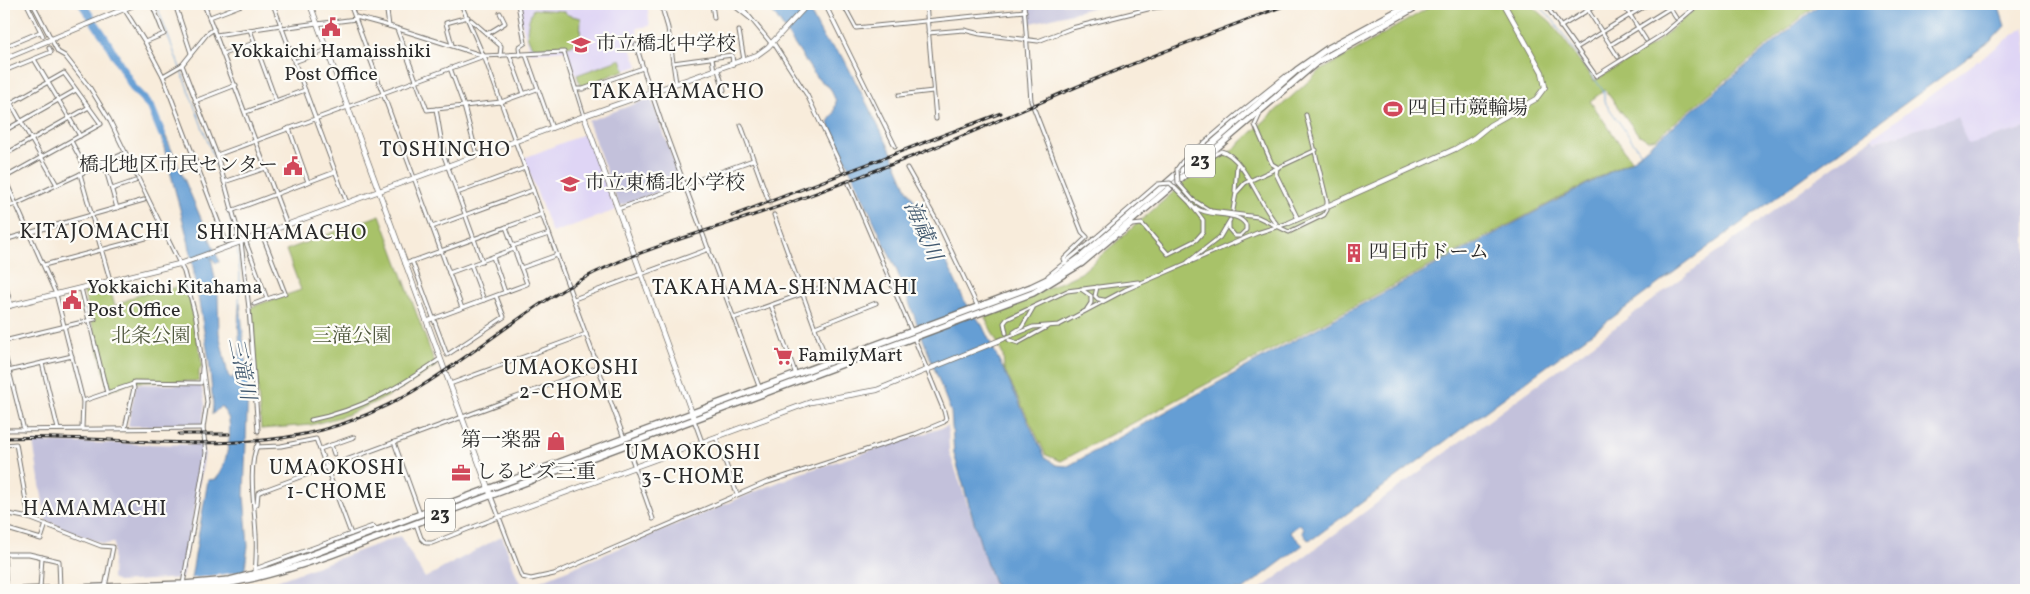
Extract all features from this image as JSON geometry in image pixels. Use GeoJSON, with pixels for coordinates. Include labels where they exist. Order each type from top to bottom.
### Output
{"type":"FeatureCollection","features":[{"type":"Feature","properties":{"kind":"highway","name":"23"},"geometry":{"type":"LineString","coordinates":[[978,310],[1056,274],[1082,257],[1312,59],[1410,4]]}},
{"type":"Feature","properties":{"kind":"highway","name":"23"},"geometry":{"type":"LineString","coordinates":[[693,417],[796,374],[978,310],[1033,293],[1082,263],[1287,86],[1330,54],[1421,4]]}},
{"type":"Feature","properties":{"kind":"highway","name":"23"},"geometry":{"type":"LineString","coordinates":[[253,574],[272,575],[416,524],[914,333]]}},
{"type":"Feature","properties":{"kind":"highway","name":"23"},"geometry":{"type":"LineString","coordinates":[[24,590],[227,586],[253,574],[488,488],[626,442]]}},
{"type":"Feature","properties":{"kind":"highway","name":"23"},"geometry":{"type":"LineString","coordinates":[[171,590],[182,587]]}},
{"type":"Feature","properties":{"kind":"street"},"geometry":{"type":"LineString","coordinates":[[4,6],[8,4]]}},
{"type":"Feature","properties":{"kind":"street"},"geometry":{"type":"LineString","coordinates":[[27,4],[42,36]]}},
{"type":"Feature","properties":{"kind":"street"},"geometry":{"type":"LineString","coordinates":[[33,4],[54,38],[58,52],[65,56],[95,96],[181,263],[193,305],[207,402],[203,428],[206,453],[182,587]]}},
{"type":"Feature","properties":{"kind":"street"},"geometry":{"type":"LineString","coordinates":[[6,59],[123,7],[136,4]]}},
{"type":"Feature","properties":{"kind":"street"},"geometry":{"type":"LineString","coordinates":[[145,42],[164,34],[152,4]]}},
{"type":"Feature","properties":{"kind":"street"},"geometry":{"type":"LineString","coordinates":[[175,4],[191,53]]}},
{"type":"Feature","properties":{"kind":"street"},"geometry":{"type":"LineString","coordinates":[[204,4],[287,225]]}},
{"type":"Feature","properties":{"kind":"street"},"geometry":{"type":"LineString","coordinates":[[210,17],[244,4]]}},
{"type":"Feature","properties":{"kind":"street"},"geometry":{"type":"LineString","coordinates":[[273,4],[346,203]]}},
{"type":"Feature","properties":{"kind":"street"},"geometry":{"type":"LineString","coordinates":[[316,4],[310,4],[520,575],[531,578],[554,574],[737,494],[946,420],[914,333],[849,184]]}},
{"type":"Feature","properties":{"kind":"street"},"geometry":{"type":"LineString","coordinates":[[332,4],[351,6],[399,4]]}},
{"type":"Feature","properties":{"kind":"street"},"geometry":{"type":"LineString","coordinates":[[461,4],[484,55],[653,519]]}},
{"type":"Feature","properties":{"kind":"street"},"geometry":{"type":"LineString","coordinates":[[518,4],[525,42],[519,47],[520,55]]}},
{"type":"Feature","properties":{"kind":"street"},"geometry":{"type":"LineString","coordinates":[[661,4],[668,28],[676,83]]}},
{"type":"Feature","properties":{"kind":"street"},"geometry":{"type":"LineString","coordinates":[[712,4],[714,18]]}},
{"type":"Feature","properties":{"kind":"street"},"geometry":{"type":"LineString","coordinates":[[732,4],[754,21]]}},
{"type":"Feature","properties":{"kind":"street"},"geometry":{"type":"LineString","coordinates":[[738,4],[772,42],[807,96],[843,170]]}},
{"type":"Feature","properties":{"kind":"street"},"geometry":{"type":"LineString","coordinates":[[4,307],[181,263],[584,116],[744,60],[762,53],[808,4]]}},
{"type":"Feature","properties":{"kind":"street"},"geometry":{"type":"LineString","coordinates":[[826,4],[895,146]]}},
{"type":"Feature","properties":{"kind":"street"},"geometry":{"type":"LineString","coordinates":[[842,4],[856,28],[1024,11]]}},
{"type":"Feature","properties":{"kind":"street"},"geometry":{"type":"LineString","coordinates":[[926,4],[936,119]]}},
{"type":"Feature","properties":{"kind":"street"},"geometry":{"type":"LineString","coordinates":[[1024,4],[1032,101],[1082,232],[1087,237],[1064,259],[1066,263]]}},
{"type":"Feature","properties":{"kind":"street"},"geometry":{"type":"LineString","coordinates":[[928,33],[964,30],[980,34],[1038,41],[1072,28],[1152,8],[1184,4]]}},
{"type":"Feature","properties":{"kind":"street"},"geometry":{"type":"LineString","coordinates":[[416,524],[421,538],[426,543],[432,542],[811,402],[877,390],[1033,327],[1059,325],[1105,300],[1146,281],[1257,233],[1298,220],[1466,144],[1490,125],[1533,100],[1543,92],[1545,82],[1542,72],[1504,4]]}},
{"type":"Feature","properties":{"kind":"street"},"geometry":{"type":"LineString","coordinates":[[1546,4],[1560,27],[1596,76],[1663,34],[1699,4]]}},
{"type":"Feature","properties":{"kind":"street"},"geometry":{"type":"LineString","coordinates":[[1584,4],[1618,57]]}},
{"type":"Feature","properties":{"kind":"street"},"geometry":{"type":"LineString","coordinates":[[1560,27],[1598,4]]}},
{"type":"Feature","properties":{"kind":"street"},"geometry":{"type":"LineString","coordinates":[[1623,4],[1646,40]]}},
{"type":"Feature","properties":{"kind":"street"},"geometry":{"type":"LineString","coordinates":[[1576,48],[1648,4]]}},
{"type":"Feature","properties":{"kind":"street"},"geometry":{"type":"LineString","coordinates":[[386,5],[389,26]]}},
{"type":"Feature","properties":{"kind":"street"},"geometry":{"type":"LineString","coordinates":[[351,6],[462,308]]}},
{"type":"Feature","properties":{"kind":"street"},"geometry":{"type":"LineString","coordinates":[[1610,45],[1669,6],[1676,18]]}},
{"type":"Feature","properties":{"kind":"street"},"geometry":{"type":"LineString","coordinates":[[123,7],[163,76],[226,242],[241,240]]}},
{"type":"Feature","properties":{"kind":"street"},"geometry":{"type":"LineString","coordinates":[[487,34],[504,22],[500,13]]}},
{"type":"Feature","properties":{"kind":"street"},"geometry":{"type":"LineString","coordinates":[[468,17],[501,46],[500,56]]}},
{"type":"Feature","properties":{"kind":"street"},"geometry":{"type":"LineString","coordinates":[[452,46],[446,23],[468,17]]}},
{"type":"Feature","properties":{"kind":"street"},"geometry":{"type":"LineString","coordinates":[[216,35],[356,18],[484,55],[510,56],[564,52],[584,116],[702,442]]}},
{"type":"Feature","properties":{"kind":"street"},"geometry":{"type":"LineString","coordinates":[[163,76],[180,66],[214,29]]}},
{"type":"Feature","properties":{"kind":"street"},"geometry":{"type":"LineString","coordinates":[[397,29],[427,110],[501,102],[537,89]]}},
{"type":"Feature","properties":{"kind":"street"},"geometry":{"type":"LineString","coordinates":[[250,30],[276,101]]}},
{"type":"Feature","properties":{"kind":"street"},"geometry":{"type":"LineString","coordinates":[[739,31],[744,60]]}},
{"type":"Feature","properties":{"kind":"street"},"geometry":{"type":"LineString","coordinates":[[4,47],[40,32]]}},
{"type":"Feature","properties":{"kind":"street"},"geometry":{"type":"LineString","coordinates":[[224,54],[254,43]]}},
{"type":"Feature","properties":{"kind":"street"},"geometry":{"type":"LineString","coordinates":[[636,45],[663,128],[686,185],[760,390]]}},
{"type":"Feature","properties":{"kind":"street"},"geometry":{"type":"LineString","coordinates":[[370,59],[404,47]]}},
{"type":"Feature","properties":{"kind":"street"},"geometry":{"type":"LineString","coordinates":[[4,71],[51,52],[49,48]]}},
{"type":"Feature","properties":{"kind":"street"},"geometry":{"type":"LineString","coordinates":[[294,62],[327,50]]}},
{"type":"Feature","properties":{"kind":"street"},"geometry":{"type":"LineString","coordinates":[[217,155],[484,55]]}},
{"type":"Feature","properties":{"kind":"street"},"geometry":{"type":"LineString","coordinates":[[526,55],[552,128]]}},
{"type":"Feature","properties":{"kind":"street"},"geometry":{"type":"LineString","coordinates":[[673,63],[732,55],[733,64]]}},
{"type":"Feature","properties":{"kind":"street"},"geometry":{"type":"LineString","coordinates":[[510,56],[524,94]]}},
{"type":"Feature","properties":{"kind":"street"},"geometry":{"type":"LineString","coordinates":[[712,58],[724,90]]}},
{"type":"Feature","properties":{"kind":"street"},"geometry":{"type":"LineString","coordinates":[[34,59],[80,136]]}},
{"type":"Feature","properties":{"kind":"street"},"geometry":{"type":"LineString","coordinates":[[1082,263],[1128,228],[1138,224],[1144,226],[1168,254],[1199,237],[1204,230],[1203,220],[1178,183],[1177,169],[1182,162],[1237,115],[1280,80],[1312,59]]}},
{"type":"Feature","properties":{"kind":"street"},"geometry":{"type":"LineString","coordinates":[[180,66],[217,155],[241,240],[267,299]]}},
{"type":"Feature","properties":{"kind":"street"},"geometry":{"type":"LineString","coordinates":[[450,68],[464,106],[477,155]]}},
{"type":"Feature","properties":{"kind":"street"},"geometry":{"type":"LineString","coordinates":[[577,89],[583,89],[642,68]]}},
{"type":"Feature","properties":{"kind":"street"},"geometry":{"type":"LineString","coordinates":[[4,108],[64,73],[102,124],[4,178],[30,232],[56,294],[83,401],[82,428]]}},
{"type":"Feature","properties":{"kind":"street"},"geometry":{"type":"LineString","coordinates":[[196,101],[236,85]]}},
{"type":"Feature","properties":{"kind":"street"},"geometry":{"type":"LineString","coordinates":[[1277,167],[1272,164],[1254,123],[1258,116],[1287,86]]}},
{"type":"Feature","properties":{"kind":"street"},"geometry":{"type":"LineString","coordinates":[[4,131],[76,90]]}},
{"type":"Feature","properties":{"kind":"street"},"geometry":{"type":"LineString","coordinates":[[246,112],[305,90]]}},
{"type":"Feature","properties":{"kind":"street"},"geometry":{"type":"LineString","coordinates":[[899,94],[933,90]]}},
{"type":"Feature","properties":{"kind":"street"},"geometry":{"type":"LineString","coordinates":[[4,91],[58,185]]}},
{"type":"Feature","properties":{"kind":"street"},"geometry":{"type":"LineString","coordinates":[[4,155],[88,107]]}},
{"type":"Feature","properties":{"kind":"street"},"geometry":{"type":"LineString","coordinates":[[436,110],[444,156],[482,261]]}},
{"type":"Feature","properties":{"kind":"street"},"geometry":{"type":"LineString","coordinates":[[1192,202],[1206,210],[1258,217],[1292,232],[1324,215],[1328,205],[1306,115]]}},
{"type":"Feature","properties":{"kind":"street"},"geometry":{"type":"LineString","coordinates":[[741,125],[768,199]]}},
{"type":"Feature","properties":{"kind":"street"},"geometry":{"type":"LineString","coordinates":[[289,128],[308,182]]}},
{"type":"Feature","properties":{"kind":"street"},"geometry":{"type":"LineString","coordinates":[[71,142],[87,171]]}},
{"type":"Feature","properties":{"kind":"street"},"geometry":{"type":"LineString","coordinates":[[1235,197],[1239,188],[1249,180],[1316,150]]}},
{"type":"Feature","properties":{"kind":"street"},"geometry":{"type":"LineString","coordinates":[[1168,189],[1219,151],[1228,154],[1249,180],[1272,219],[1280,227]]}},
{"type":"Feature","properties":{"kind":"street"},"geometry":{"type":"LineString","coordinates":[[4,208],[125,153]]}},
{"type":"Feature","properties":{"kind":"street"},"geometry":{"type":"LineString","coordinates":[[618,209],[753,160]]}},
{"type":"Feature","properties":{"kind":"street"},"geometry":{"type":"LineString","coordinates":[[104,163],[117,208]]}},
{"type":"Feature","properties":{"kind":"street"},"geometry":{"type":"LineString","coordinates":[[1233,210],[1237,164]]}},
{"type":"Feature","properties":{"kind":"street"},"geometry":{"type":"LineString","coordinates":[[1277,167],[1276,174],[1298,220]]}},
{"type":"Feature","properties":{"kind":"street"},"geometry":{"type":"LineString","coordinates":[[224,182],[266,168]]}},
{"type":"Feature","properties":{"kind":"street"},"geometry":{"type":"LineString","coordinates":[[457,193],[525,168]]}},
{"type":"Feature","properties":{"kind":"street"},"geometry":{"type":"LineString","coordinates":[[907,168],[938,223],[978,310]]}},
{"type":"Feature","properties":{"kind":"street"},"geometry":{"type":"LineString","coordinates":[[231,210],[335,172]]}},
{"type":"Feature","properties":{"kind":"street"},"geometry":{"type":"LineString","coordinates":[[80,174],[110,280]]}},
{"type":"Feature","properties":{"kind":"street"},"geometry":{"type":"LineString","coordinates":[[112,189],[135,181]]}},
{"type":"Feature","properties":{"kind":"street"},"geometry":{"type":"LineString","coordinates":[[1017,293],[1066,263],[1158,184],[1170,183],[1200,211],[1240,218],[1245,222],[1246,230],[1243,235],[1235,236],[1229,229],[1229,222],[1217,240],[1190,262],[1167,273]]}},
{"type":"Feature","properties":{"kind":"street"},"geometry":{"type":"LineString","coordinates":[[432,227],[533,190]]}},
{"type":"Feature","properties":{"kind":"street"},"geometry":{"type":"LineString","coordinates":[[4,240],[144,200]]}},
{"type":"Feature","properties":{"kind":"street"},"geometry":{"type":"LineString","coordinates":[[406,264],[542,214]]}},
{"type":"Feature","properties":{"kind":"street"},"geometry":{"type":"LineString","coordinates":[[774,215],[827,361]]}},
{"type":"Feature","properties":{"kind":"street"},"geometry":{"type":"LineString","coordinates":[[426,322],[527,284],[506,227]]}},
{"type":"Feature","properties":{"kind":"street"},"geometry":{"type":"LineString","coordinates":[[44,265],[165,233]]}},
{"type":"Feature","properties":{"kind":"street"},"geometry":{"type":"LineString","coordinates":[[254,304],[285,293],[262,234]]}},
{"type":"Feature","properties":{"kind":"street"},"geometry":{"type":"LineString","coordinates":[[449,273],[549,234]]}},
{"type":"Feature","properties":{"kind":"street"},"geometry":{"type":"LineString","coordinates":[[241,240],[250,308],[258,431]]}},
{"type":"Feature","properties":{"kind":"street"},"geometry":{"type":"LineString","coordinates":[[574,299],[709,248]]}},
{"type":"Feature","properties":{"kind":"street"},"geometry":{"type":"LineString","coordinates":[[521,268],[557,255]]}},
{"type":"Feature","properties":{"kind":"street"},"geometry":{"type":"LineString","coordinates":[[493,257],[506,292]]}},
{"type":"Feature","properties":{"kind":"street"},"geometry":{"type":"LineString","coordinates":[[412,261],[447,355],[504,317],[496,296]]}},
{"type":"Feature","properties":{"kind":"street"},"geometry":{"type":"LineString","coordinates":[[471,265],[484,300]]}},
{"type":"Feature","properties":{"kind":"street"},"geometry":{"type":"LineString","coordinates":[[4,280],[11,306]]}},
{"type":"Feature","properties":{"kind":"street"},"geometry":{"type":"LineString","coordinates":[[1006,333],[1004,324],[1007,319],[1064,292],[1081,288],[1146,281]]}},
{"type":"Feature","properties":{"kind":"street"},"geometry":{"type":"LineString","coordinates":[[734,318],[836,282]]}},
{"type":"Feature","properties":{"kind":"street"},"geometry":{"type":"LineString","coordinates":[[1098,287],[1094,292],[1095,296],[1098,299],[1105,300]]}},
{"type":"Feature","properties":{"kind":"street"},"geometry":{"type":"LineString","coordinates":[[81,288],[107,393]]}},
{"type":"Feature","properties":{"kind":"street"},"geometry":{"type":"LineString","coordinates":[[1081,288],[1091,296],[1091,303],[1086,310]]}},
{"type":"Feature","properties":{"kind":"street"},"geometry":{"type":"LineString","coordinates":[[815,327],[876,303]]}},
{"type":"Feature","properties":{"kind":"street"},"geometry":{"type":"LineString","coordinates":[[771,305],[796,374],[827,361],[914,333]]}},
{"type":"Feature","properties":{"kind":"street"},"geometry":{"type":"LineString","coordinates":[[1003,338],[1022,327],[1030,312],[1037,305]]}},
{"type":"Feature","properties":{"kind":"street"},"geometry":{"type":"LineString","coordinates":[[4,341],[95,319]]}},
{"type":"Feature","properties":{"kind":"street"},"geometry":{"type":"LineString","coordinates":[[1009,340],[1018,343],[1047,326]]}},
{"type":"Feature","properties":{"kind":"street"},"geometry":{"type":"LineString","coordinates":[[450,384],[586,334]]}},
{"type":"Feature","properties":{"kind":"street"},"geometry":{"type":"LineString","coordinates":[[4,351],[24,430]]}},
{"type":"Feature","properties":{"kind":"street"},"geometry":{"type":"LineString","coordinates":[[4,372],[72,356]]}},
{"type":"Feature","properties":{"kind":"street"},"geometry":{"type":"LineString","coordinates":[[311,420],[337,415],[369,403],[399,387],[440,359]]}},
{"type":"Feature","properties":{"kind":"street"},"geometry":{"type":"LineString","coordinates":[[42,363],[58,429]]}},
{"type":"Feature","properties":{"kind":"street"},"geometry":{"type":"LineString","coordinates":[[83,401],[133,384],[134,382],[201,383],[203,365]]}},
{"type":"Feature","properties":{"kind":"street"},"geometry":{"type":"LineString","coordinates":[[254,506],[257,504],[259,492],[598,367]]}},
{"type":"Feature","properties":{"kind":"street"},"geometry":{"type":"LineString","coordinates":[[125,428],[134,388],[133,384]]}},
{"type":"Feature","properties":{"kind":"street"},"geometry":{"type":"LineString","coordinates":[[4,430],[203,428]]}},
{"type":"Feature","properties":{"kind":"street"},"geometry":{"type":"LineString","coordinates":[[716,436],[737,494]]}},
{"type":"Feature","properties":{"kind":"street"},"geometry":{"type":"LineString","coordinates":[[320,449],[354,437]]}},
{"type":"Feature","properties":{"kind":"street"},"geometry":{"type":"LineString","coordinates":[[351,534],[316,439],[281,446],[257,446],[252,490],[254,506],[253,574],[373,526],[377,530]]}},
{"type":"Feature","properties":{"kind":"street"},"geometry":{"type":"LineString","coordinates":[[394,442],[420,514]]}},
{"type":"Feature","properties":{"kind":"street"},"geometry":{"type":"LineString","coordinates":[[4,444],[16,444],[30,518]]}},
{"type":"Feature","properties":{"kind":"street"},"geometry":{"type":"LineString","coordinates":[[331,445],[334,454]]}},
{"type":"Feature","properties":{"kind":"street"},"geometry":{"type":"LineString","coordinates":[[4,512],[30,518],[101,546],[113,547],[104,589]]}},
{"type":"Feature","properties":{"kind":"street"},"geometry":{"type":"LineString","coordinates":[[4,528],[41,539],[46,524]]}},
{"type":"Feature","properties":{"kind":"street"},"geometry":{"type":"LineString","coordinates":[[4,550],[6,590]]}},
{"type":"Feature","properties":{"kind":"street"},"geometry":{"type":"LineString","coordinates":[[4,554],[29,554],[59,561],[60,589]]}},
{"type":"Feature","properties":{"kind":"street"},"geometry":{"type":"LineString","coordinates":[[40,590],[42,557]]}},
{"type":"Feature","properties":{"kind":"shaded area","name":"市立橋北中学校"},"geometry":{"type":"Polygon","coordinates":[[[521,4],[647,4],[650,26],[637,28],[638,44],[630,46],[638,66],[580,86],[566,50],[530,53],[521,20],[521,4]]]}},
{"type":"Feature","properties":{"kind":"shaded area"},"geometry":{"type":"Polygon","coordinates":[[[1026,4],[1107,4],[1028,24],[1026,4]]]}},
{"type":"Feature","properties":{"kind":"shaded area"},"geometry":{"type":"Polygon","coordinates":[[[2024,27],[2026,35],[2026,128],[1967,145],[1957,118],[1874,142],[1872,138],[2024,27]]]}},
{"type":"Feature","properties":{"kind":"shaded area"},"geometry":{"type":"Polygon","coordinates":[[[651,98],[682,184],[619,206],[588,121],[651,98]]]}},
{"type":"Feature","properties":{"kind":"shaded area"},"geometry":{"type":"Polygon","coordinates":[[[1957,117],[1968,144],[2026,128],[2026,590],[1259,590],[1872,138],[1875,142],[1957,117]]]}},
{"type":"Feature","properties":{"kind":"shaded area","name":"市立東橋北小学校"},"geometry":{"type":"Polygon","coordinates":[[[587,133],[616,210],[552,233],[524,158],[587,133]]]}},
{"type":"Feature","properties":{"kind":"shaded area"},"geometry":{"type":"Polygon","coordinates":[[[136,384],[201,385],[205,404],[202,426],[128,426],[136,384]]]}},
{"type":"Feature","properties":{"kind":"shaded area"},"geometry":{"type":"Polygon","coordinates":[[[948,426],[949,451],[997,590],[252,590],[400,536],[425,578],[502,536],[518,579],[523,585],[536,583],[798,474],[948,426]]]}},
{"type":"Feature","properties":{"kind":"shaded area"},"geometry":{"type":"Polygon","coordinates":[[[33,442],[203,445],[205,453],[182,578],[118,582],[112,578],[114,543],[104,544],[46,521],[33,442]]]}},
{"type":"Feature","properties":{"kind":"green space"},"geometry":{"type":"Polygon","coordinates":[[[1435,4],[1530,4],[1551,22],[1594,81],[1653,45],[1701,4],[1817,4],[1656,138],[1648,140],[1638,134],[1605,90],[1590,101],[1631,160],[1061,461],[1046,455],[1004,369],[1003,355],[985,317],[1081,273],[1211,159],[1230,152],[1320,71],[1435,4]]]}},
{"type":"Feature","properties":{"kind":"green space"},"geometry":{"type":"Polygon","coordinates":[[[533,9],[564,11],[568,15],[581,18],[580,42],[568,46],[533,47],[527,33],[533,9]]]}},
{"type":"Feature","properties":{"kind":"green space"},"geometry":{"type":"Polygon","coordinates":[[[621,59],[625,70],[581,87],[577,75],[621,59]]]}},
{"type":"Feature","properties":{"kind":"green space","name":"三滝公園"},"geometry":{"type":"Polygon","coordinates":[[[380,215],[436,366],[387,397],[347,415],[311,425],[261,429],[251,307],[301,290],[286,250],[380,215]]]}},
{"type":"Feature","properties":{"kind":"green space","name":"北条公園"},"geometry":{"type":"Polygon","coordinates":[[[186,285],[194,317],[202,365],[199,371],[199,381],[130,382],[109,391],[84,292],[109,286],[115,306],[135,296],[186,285]]]}},
{"type":"Feature","properties":{"kind":"water","name":"海蔵川"},"geometry":{"type":"Polygon","coordinates":[[[765,4],[803,4],[808,8],[824,39],[843,57],[890,149],[906,187],[930,226],[964,300],[982,325],[1045,457],[1056,465],[1068,466],[1293,341],[1631,161],[1820,4],[1998,4],[2005,26],[1992,40],[1314,538],[1308,540],[1302,532],[1304,529],[1300,524],[1290,532],[1303,545],[1243,590],[997,590],[985,559],[954,454],[951,412],[897,271],[828,122],[834,113],[836,101],[830,88],[816,77],[777,18],[765,4]]]}},
{"type":"Feature","properties":{"kind":"water"},"geometry":{"type":"Polygon","coordinates":[[[154,109],[218,258],[219,262],[216,263],[211,257],[218,295],[219,333],[228,375],[232,379],[239,360],[240,351],[238,322],[240,302],[248,387],[244,495],[248,546],[242,590],[189,590],[208,480],[216,479],[220,474],[226,459],[230,431],[228,417],[221,406],[212,415],[213,404],[209,360],[189,244],[154,109]]]}},
{"type":"Feature","properties":{"kind":"pier"},"geometry":{"type":"Polygon","coordinates":[[[248,571],[246,585],[217,590],[186,590],[188,579],[248,571]]]}},
{"type":"Feature","properties":{"kind":"waterway","name":"三滝川"},"geometry":{"type":"LineString","coordinates":[[82,4],[105,38],[134,89],[151,107],[162,134]]}},
{"type":"Feature","properties":{"kind":"waterway"},"geometry":{"type":"LineString","coordinates":[[156,4],[214,158],[235,237]]}},
{"type":"Feature","properties":{"kind":"waterway"},"geometry":{"type":"LineString","coordinates":[[1538,4],[1553,20],[1604,92],[1604,101],[1641,153]]}},
{"type":"Feature","properties":{"kind":"waterway"},"geometry":{"type":"LineString","coordinates":[[237,246],[240,274],[239,306]]}},
{"type":"Feature","properties":{"kind":"tunnel"},"geometry":{"type":"LineString","coordinates":[[768,199],[774,215]]}},
{"type":"Feature","properties":{"kind":"tunnel"},"geometry":{"type":"LineString","coordinates":[[258,431],[258,444]]}},
{"type":"Feature","properties":{"kind":"railway"},"geometry":{"type":"LineString","coordinates":[[4,438],[204,443],[244,442],[284,438],[322,430],[363,416],[401,398],[436,377],[536,307],[572,285],[609,266],[665,244],[760,213],[903,160],[1113,72],[1289,4]]}},
{"type":"Feature","properties":{"kind":"railway"},"geometry":{"type":"LineString","coordinates":[[732,216],[1001,113]]}},
{"type":"Feature","properties":{"kind":"railway"},"geometry":{"type":"LineString","coordinates":[[179,434],[229,434]]}},
{"type":"Feature","properties":{"kind":"place","name":"Yokkaichi Hamaisshiki Post Office"},"geometry":{"type":"Point","coordinates":[331,27]}},
{"type":"Feature","properties":{"kind":"place","name":"市立橋北中学校"},"geometry":{"type":"Point","coordinates":[581,45]}},
{"type":"Feature","properties":{"kind":"place","name":"四日市競輪場"},"geometry":{"type":"Point","coordinates":[1393,109]}},
{"type":"Feature","properties":{"kind":"place","name":"橋北地区市民センター"},"geometry":{"type":"Point","coordinates":[293,166]}},
{"type":"Feature","properties":{"kind":"place","name":"市立東橋北小学校"},"geometry":{"type":"Point","coordinates":[570,184]}},
{"type":"Feature","properties":{"kind":"place","name":"四日市ドーム"},"geometry":{"type":"Point","coordinates":[1354,253]}},
{"type":"Feature","properties":{"kind":"place","name":"Yokkaichi Kitahama Post Office"},"geometry":{"type":"Point","coordinates":[72,300]}},
{"type":"Feature","properties":{"kind":"place","name":"FamilyMart"},"geometry":{"type":"Point","coordinates":[783,356]}},
{"type":"Feature","properties":{"kind":"place","name":"第一楽器"},"geometry":{"type":"Point","coordinates":[556,441]}},
{"type":"Feature","properties":{"kind":"place","name":"しるビズ三重"},"geometry":{"type":"Point","coordinates":[461,473]}},
{"type":"Feature","properties":{"kind":"district","name":"TAKAHAMACHO"},"geometry":{"type":"Point","coordinates":[677,92]}},
{"type":"Feature","properties":{"kind":"district","name":"TOSHINCHO"},"geometry":{"type":"Point","coordinates":[445,150]}},
{"type":"Feature","properties":{"kind":"district","name":"KITAJOMACHI"},"geometry":{"type":"Point","coordinates":[95,232]}},
{"type":"Feature","properties":{"kind":"district","name":"SHINHAMACHO"},"geometry":{"type":"Point","coordinates":[282,233]}},
{"type":"Feature","properties":{"kind":"district","name":"TAKAHAMA-SHINMACHI"},"geometry":{"type":"Point","coordinates":[785,288]}},
{"type":"Feature","properties":{"kind":"district","name":"UMAOKOSHI 2-CHOME"},"geometry":{"type":"Point","coordinates":[571,380]}},
{"type":"Feature","properties":{"kind":"district","name":"UMAOKOSHI 3-CHOME"},"geometry":{"type":"Point","coordinates":[693,465]}},
{"type":"Feature","properties":{"kind":"district","name":"UMAOKOSHI 1-CHOME"},"geometry":{"type":"Point","coordinates":[337,480]}},
{"type":"Feature","properties":{"kind":"district","name":"HAMAMACHI"},"geometry":{"type":"Point","coordinates":[95,509]}}]}
